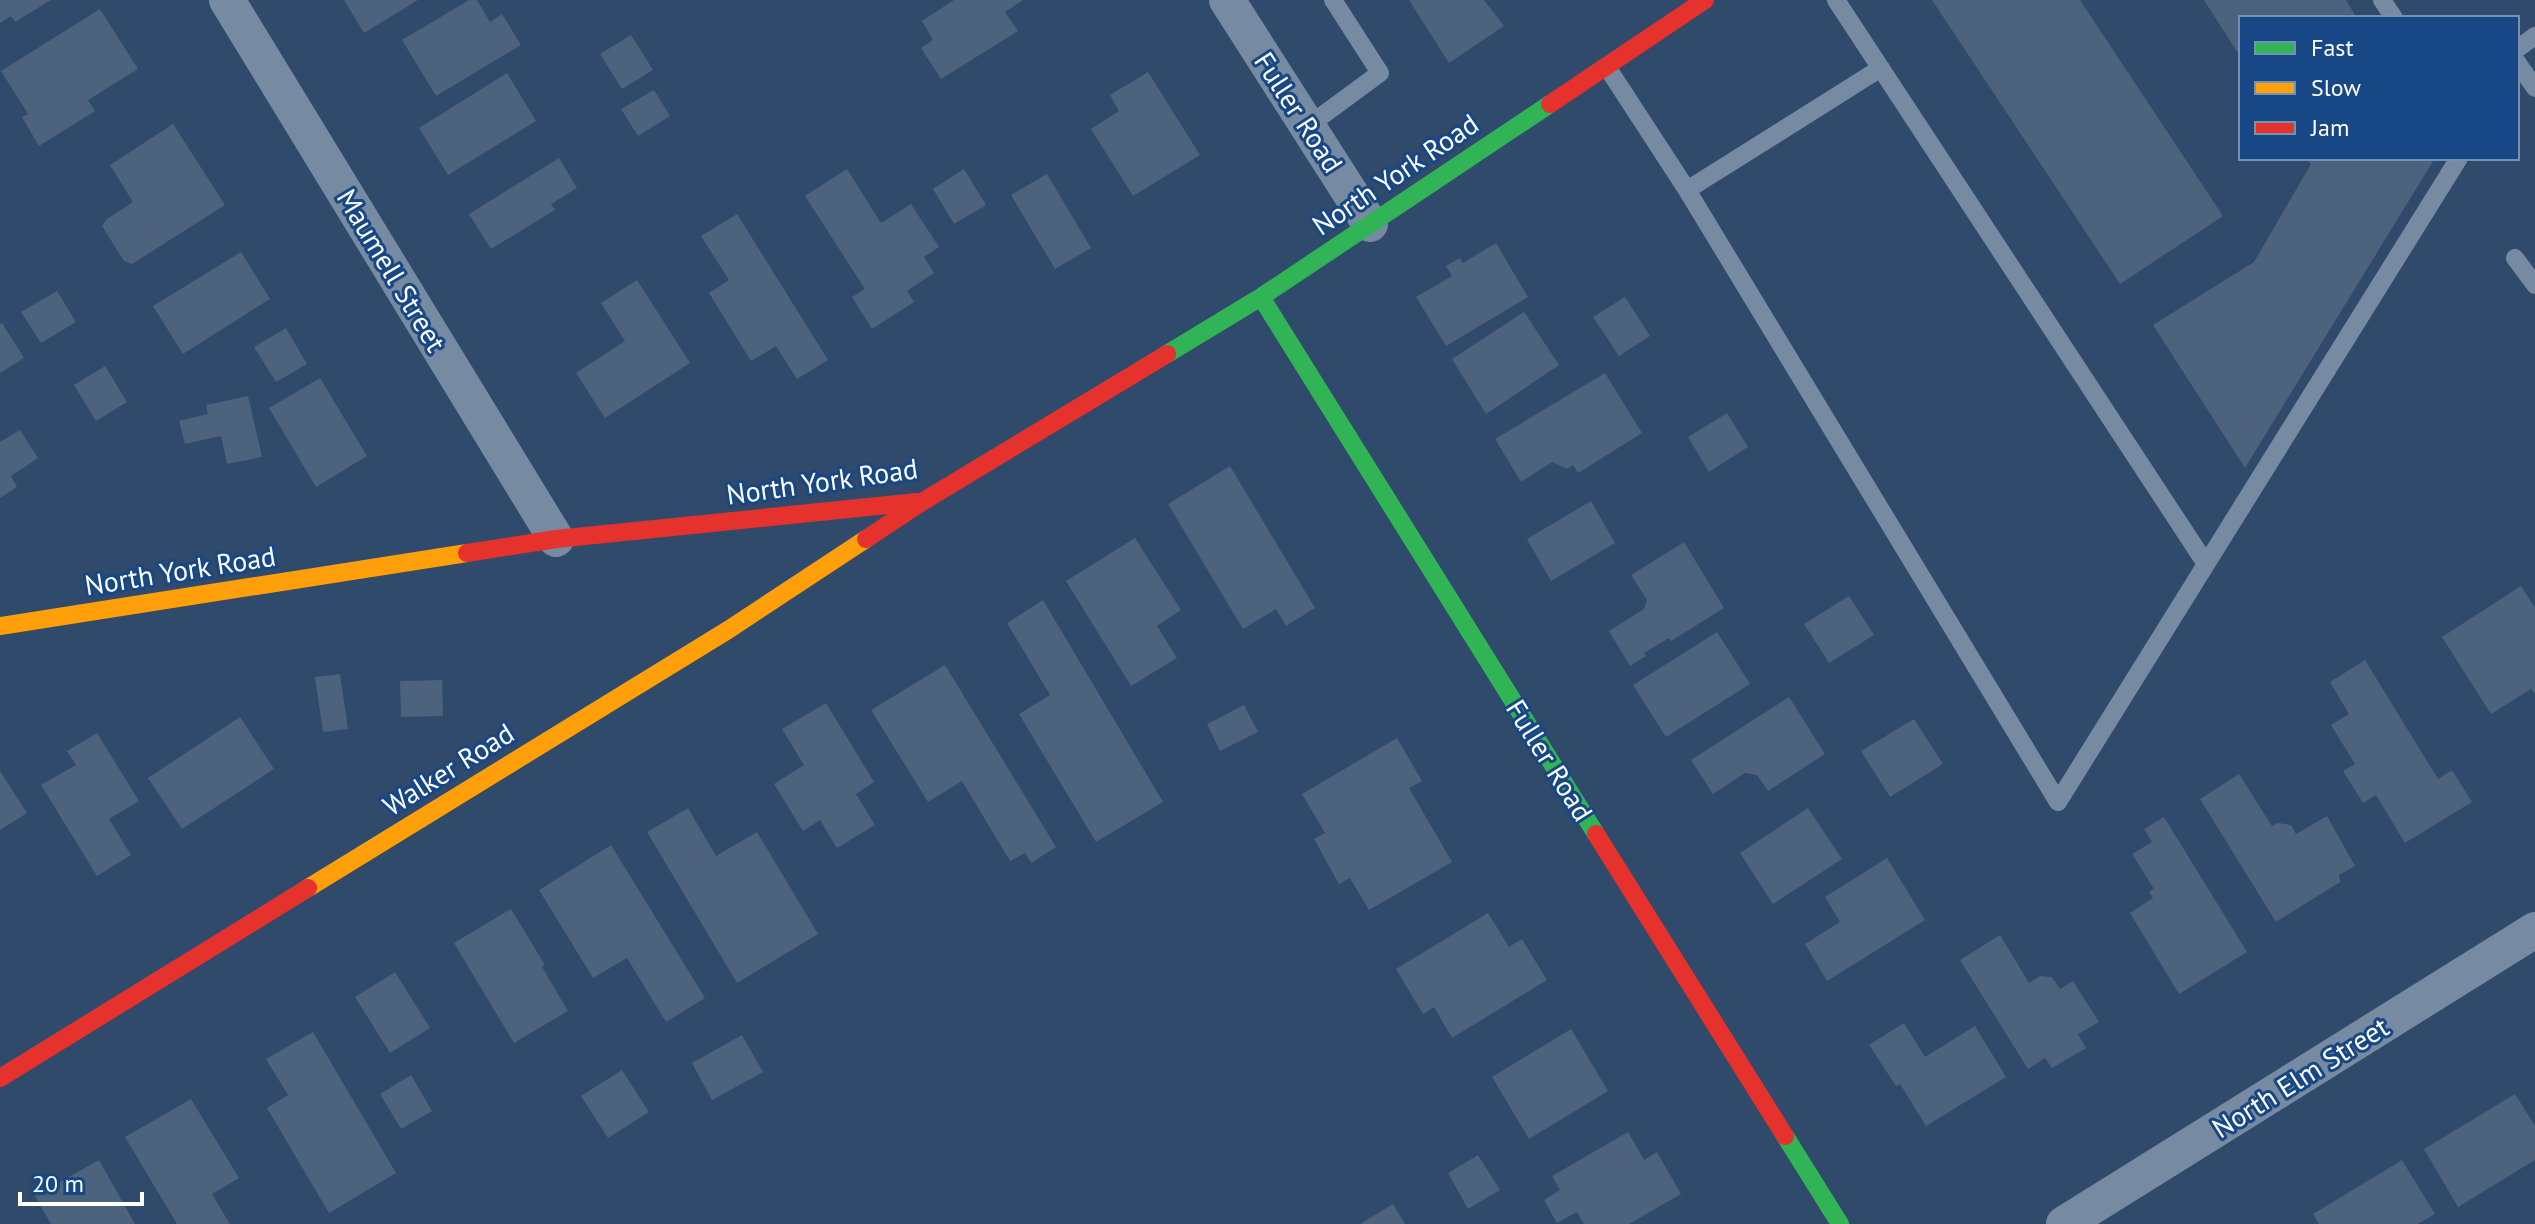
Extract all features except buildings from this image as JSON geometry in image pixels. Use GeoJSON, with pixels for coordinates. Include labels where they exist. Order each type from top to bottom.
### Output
{"type":"FeatureCollection","features":[{"type":"Feature","properties":{"kind":"street","name":"Maumell Street"},"geometry":{"type":"LineString","coordinates":[[227,0],[556,539]]}},
{"type":"Feature","properties":{"kind":"street","name":"Fuller Road"},"geometry":{"type":"LineString","coordinates":[[1227,0],[1370,224]]}},
{"type":"Feature","properties":{"kind":"street","name":"North York Road"},"geometry":{"type":"LineString","coordinates":[[0,626],[556,539],[922,502],[1261,297],[1705,0]]}},
{"type":"Feature","properties":{"kind":"street","name":"Fuller Road"},"geometry":{"type":"LineString","coordinates":[[1261,297],[1840,1224]]}},
{"type":"Feature","properties":{"kind":"street","name":"Walker Road"},"geometry":{"type":"LineString","coordinates":[[0,1078],[728,630],[922,502]]}},
{"type":"Feature","properties":{"kind":"street","name":"North Elm Street"},"geometry":{"type":"LineString","coordinates":[[2064,1224],[2535,930]]}},
{"type":"Feature","properties":{"kind":"lane"},"geometry":{"type":"LineString","coordinates":[[1308,126],[1380,73],[1333,0]]}},
{"type":"Feature","properties":{"kind":"lane"},"geometry":{"type":"LineString","coordinates":[[1836,0],[2206,564]]}},
{"type":"Feature","properties":{"kind":"lane"},"geometry":{"type":"LineString","coordinates":[[2519,65],[2535,88]]}},
{"type":"Feature","properties":{"kind":"lane"},"geometry":{"type":"LineString","coordinates":[[1607,67],[1687,190],[2058,802],[2458,160]]}},
{"type":"Feature","properties":{"kind":"lane"},"geometry":{"type":"LineString","coordinates":[[1687,190],[1881,68]]}},
{"type":"Feature","properties":{"kind":"lane"},"geometry":{"type":"LineString","coordinates":[[2515,258],[2535,285]]}},
{"type":"Feature","properties":{"kind":"traffic: fast"},"geometry":{"type":"LineString","coordinates":[[1167,354],[1261,297],[1550,104]]}},
{"type":"Feature","properties":{"kind":"traffic: fast"},"geometry":{"type":"LineString","coordinates":[[1261,297],[1596,834]]}},
{"type":"Feature","properties":{"kind":"traffic: fast"},"geometry":{"type":"LineString","coordinates":[[1785,1136],[1840,1224]]}},
{"type":"Feature","properties":{"kind":"traffic: slow"},"geometry":{"type":"LineString","coordinates":[[308,888],[728,630],[866,539]]}},
{"type":"Feature","properties":{"kind":"traffic: slow"},"geometry":{"type":"LineString","coordinates":[[0,626],[467,553]]}},
{"type":"Feature","properties":{"kind":"traffic: jam"},"geometry":{"type":"LineString","coordinates":[[1550,104],[1705,0]]}},
{"type":"Feature","properties":{"kind":"traffic: jam"},"geometry":{"type":"LineString","coordinates":[[866,539],[1167,354]]}},
{"type":"Feature","properties":{"kind":"traffic: jam"},"geometry":{"type":"LineString","coordinates":[[467,553],[556,539],[917,502]]}},
{"type":"Feature","properties":{"kind":"traffic: jam"},"geometry":{"type":"LineString","coordinates":[[1596,834],[1785,1136]]}},
{"type":"Feature","properties":{"kind":"traffic: jam"},"geometry":{"type":"LineString","coordinates":[[0,1078],[308,888]]}}]}
